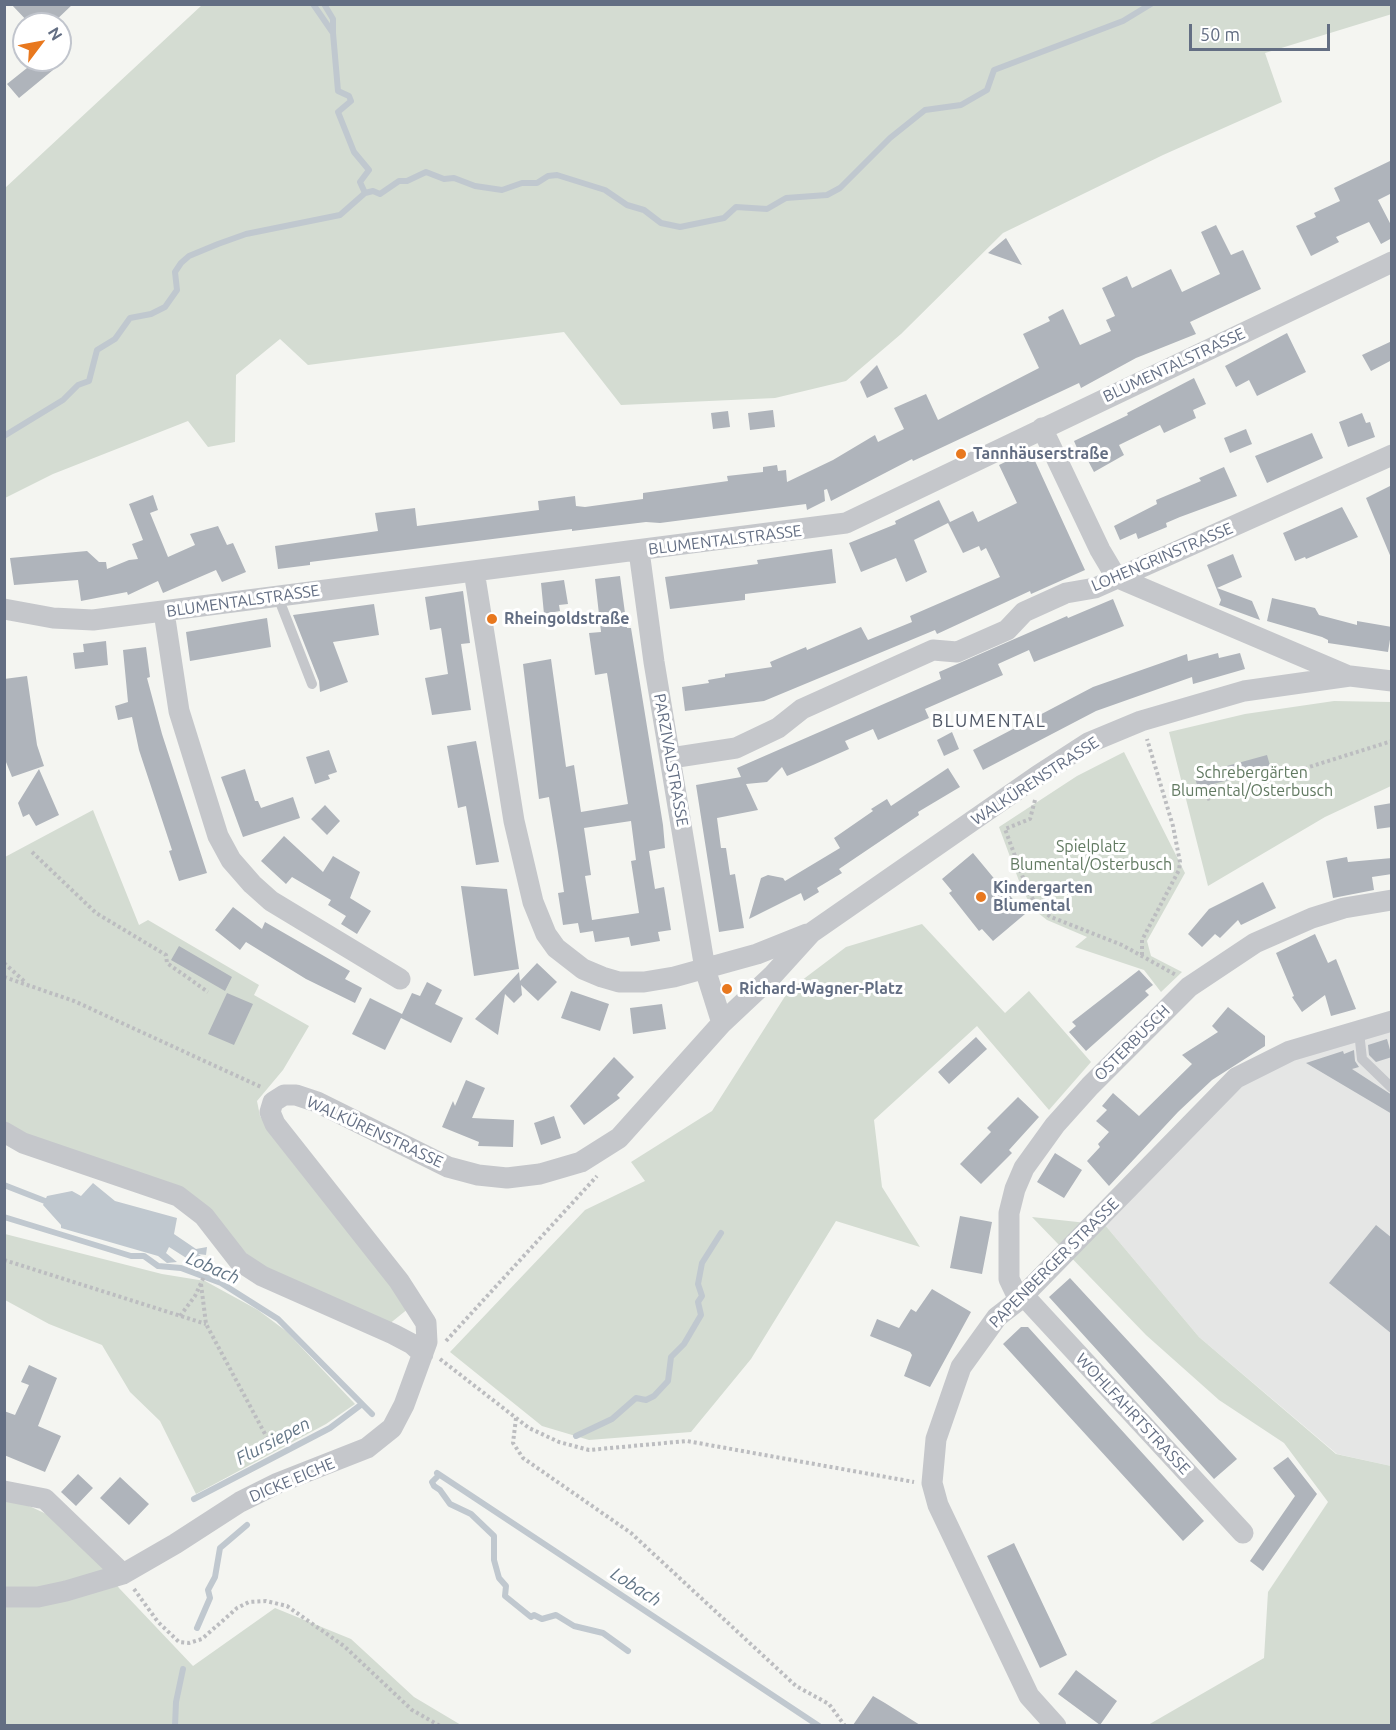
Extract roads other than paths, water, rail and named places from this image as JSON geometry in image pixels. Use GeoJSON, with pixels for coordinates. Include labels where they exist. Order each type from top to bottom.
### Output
{"type":"FeatureCollection","features":[{"type":"Feature","properties":{"kind":"street","name":"BLUMENTALSTRASSE"},"geometry":{"type":"LineString","coordinates":[[4,609],[53,618],[93,620],[846,523],[1392,262]]}},
{"type":"Feature","properties":{"kind":"street"},"geometry":{"type":"LineString","coordinates":[[1042,428],[1100,550],[1116,577],[1350,676]]}},
{"type":"Feature","properties":{"kind":"street","name":"LOHENGRINSTRASSE"},"geometry":{"type":"LineString","coordinates":[[671,758],[736,748],[778,728],[802,709],[933,650],[957,652],[1007,630],[1024,612],[1066,593],[1095,588],[1392,455]]}},
{"type":"Feature","properties":{"kind":"street","name":"PARZIVALSTRASSE"},"geometry":{"type":"LineString","coordinates":[[639,550],[705,969]]}},
{"type":"Feature","properties":{"kind":"street"},"geometry":{"type":"LineString","coordinates":[[474,571],[514,821],[533,902],[546,934],[569,961],[583,969],[619,982],[644,982],[705,969],[722,1023]]}},
{"type":"Feature","properties":{"kind":"street"},"geometry":{"type":"LineString","coordinates":[[164,612],[179,711],[218,836],[231,860],[252,884],[272,901],[399,979]]}},
{"type":"Feature","properties":{"kind":"street","name":"WALKÜRENSTRASSE"},"geometry":{"type":"LineString","coordinates":[[423,1354],[427,1342],[426,1323],[419,1310],[275,1124],[270,1112],[273,1102],[280,1097],[296,1095],[317,1102],[448,1167],[478,1175],[507,1178],[558,1170],[581,1162],[613,1144],[722,1023],[772,976],[811,933],[1088,743],[1142,721],[1244,691],[1350,676],[1392,681]]}},
{"type":"Feature","properties":{"kind":"street","name":"OSTERBUSCH"},"geometry":{"type":"LineString","coordinates":[[1021,1298],[1009,1279],[1008,1234],[1014,1188],[1024,1168],[1055,1125],[1090,1086],[1155,1018],[1193,984],[1255,943],[1285,929],[1344,908],[1392,900]]}},
{"type":"Feature","properties":{"kind":"street","name":"WALKÜRENSTRASSE"},"geometry":{"type":"LineString","coordinates":[[705,969],[757,954],[811,933]]}},
{"type":"Feature","properties":{"kind":"street","name":"PAPENBERGER STRASSE"},"geometry":{"type":"LineString","coordinates":[[1056,1725],[1029,1696],[938,1505],[932,1483],[936,1439],[961,1367],[997,1317],[1021,1298],[1236,1078],[1290,1051],[1392,1021]]}},
{"type":"Feature","properties":{"kind":"street"},"geometry":{"type":"LineString","coordinates":[[4,1132],[23,1143],[178,1196],[204,1216],[239,1261],[261,1276],[393,1334],[412,1344],[423,1354]]}},
{"type":"Feature","properties":{"kind":"street","name":"WOHLFAHRTSTRASSE"},"geometry":{"type":"LineString","coordinates":[[1021,1298],[1243,1533]]}},
{"type":"Feature","properties":{"kind":"street","name":"DICKE EICHE"},"geometry":{"type":"LineString","coordinates":[[4,1597],[38,1597],[123,1574],[240,1502],[278,1483],[354,1454],[381,1438],[392,1428],[404,1405],[423,1354]]}},
{"type":"Feature","properties":{"kind":"street"},"geometry":{"type":"LineString","coordinates":[[4,1491],[45,1499],[123,1574]]}},
{"type":"Feature","properties":{"kind":"lane"},"geometry":{"type":"LineString","coordinates":[[278,597],[312,684]]}},
{"type":"Feature","properties":{"kind":"lane"},"geometry":{"type":"LineString","coordinates":[[757,954],[765,955],[772,960],[774,968],[772,976]]}},
{"type":"Feature","properties":{"kind":"lane"},"geometry":{"type":"LineString","coordinates":[[1359,1032],[1362,1059],[1392,1088]]}},
{"type":"Feature","properties":{"kind":"waterway"},"geometry":{"type":"LineString","coordinates":[[313,4],[333,33],[338,91],[349,96],[351,101],[338,112],[354,152],[369,170],[360,182],[365,193]]}},
{"type":"Feature","properties":{"kind":"waterway"},"geometry":{"type":"LineString","coordinates":[[324,4],[333,19],[333,33]]}},
{"type":"Feature","properties":{"kind":"waterway"},"geometry":{"type":"LineString","coordinates":[[4,436],[63,400],[78,385],[89,381],[97,350],[115,339],[130,318],[151,314],[165,307],[177,290],[175,272],[181,263],[189,256],[218,244],[246,234],[340,215],[365,193],[373,191],[380,194],[399,181],[407,181],[426,172],[444,179],[454,178],[475,186],[502,190],[522,183],[537,183],[548,176],[557,175],[605,190],[627,205],[644,210],[661,223],[680,227],[724,218],[736,207],[767,209],[786,198],[827,195],[840,188],[890,138],[925,110],[961,105],[987,90],[994,70],[1123,21],[1151,4]]}},
{"type":"Feature","properties":{"kind":"waterway"},"geometry":{"type":"LineString","coordinates":[[4,1185],[45,1201]]}},
{"type":"Feature","properties":{"kind":"waterway","name":"Lobach"},"geometry":{"type":"LineString","coordinates":[[4,1217],[131,1256],[144,1256],[158,1266],[181,1268],[221,1283],[278,1319],[372,1414]]}},
{"type":"Feature","properties":{"kind":"waterway"},"geometry":{"type":"LineString","coordinates":[[576,1436],[612,1419],[636,1398],[646,1400],[654,1396],[668,1381],[671,1357],[684,1344],[701,1315],[698,1302],[702,1296],[698,1284],[702,1263],[721,1233]]}},
{"type":"Feature","properties":{"kind":"waterway","name":"Flursiepen"},"geometry":{"type":"LineString","coordinates":[[194,1499],[330,1428],[362,1404]]}},
{"type":"Feature","properties":{"kind":"waterway","name":"Lobach"},"geometry":{"type":"LineString","coordinates":[[437,1473],[819,1726]]}},
{"type":"Feature","properties":{"kind":"waterway"},"geometry":{"type":"LineString","coordinates":[[439,1475],[432,1482],[450,1504],[471,1514],[494,1536],[494,1560],[499,1578],[506,1586],[505,1596],[531,1617],[534,1615],[542,1619],[556,1615],[574,1626],[603,1633],[628,1651]]}},
{"type":"Feature","properties":{"kind":"waterway","name":"Flursiepen"},"geometry":{"type":"LineString","coordinates":[[197,1628],[210,1598],[208,1590],[215,1577],[220,1548],[247,1525]]}},
{"type":"Feature","properties":{"kind":"waterway","name":"Flursiepen"},"geometry":{"type":"LineString","coordinates":[[175,1726],[176,1702],[183,1669]]}},
{"type":"Feature","properties":{"kind":"place","name":"Tannhäuserstraße"},"geometry":{"type":"Point","coordinates":[961,454]}},
{"type":"Feature","properties":{"kind":"place","name":"Rheingoldstraße"},"geometry":{"type":"Point","coordinates":[492,619]}},
{"type":"Feature","properties":{"kind":"place","name":"Kindergarten Blumental"},"geometry":{"type":"Point","coordinates":[981,897]}},
{"type":"Feature","properties":{"kind":"place","name":"Richard-Wagner-Platz"},"geometry":{"type":"Point","coordinates":[727,989]}},
{"type":"Feature","properties":{"kind":"district","name":"BLUMENTAL"},"geometry":{"type":"Point","coordinates":[989,721]}},
{"type":"Feature","properties":{"kind":"park label","name":"Schrebergärten Blumental/Osterbusch"},"geometry":{"type":"Point","coordinates":[1252,782]}},
{"type":"Feature","properties":{"kind":"park label","name":"Spielplatz Blumental/Osterbusch"},"geometry":{"type":"Point","coordinates":[1091,856]}}]}
